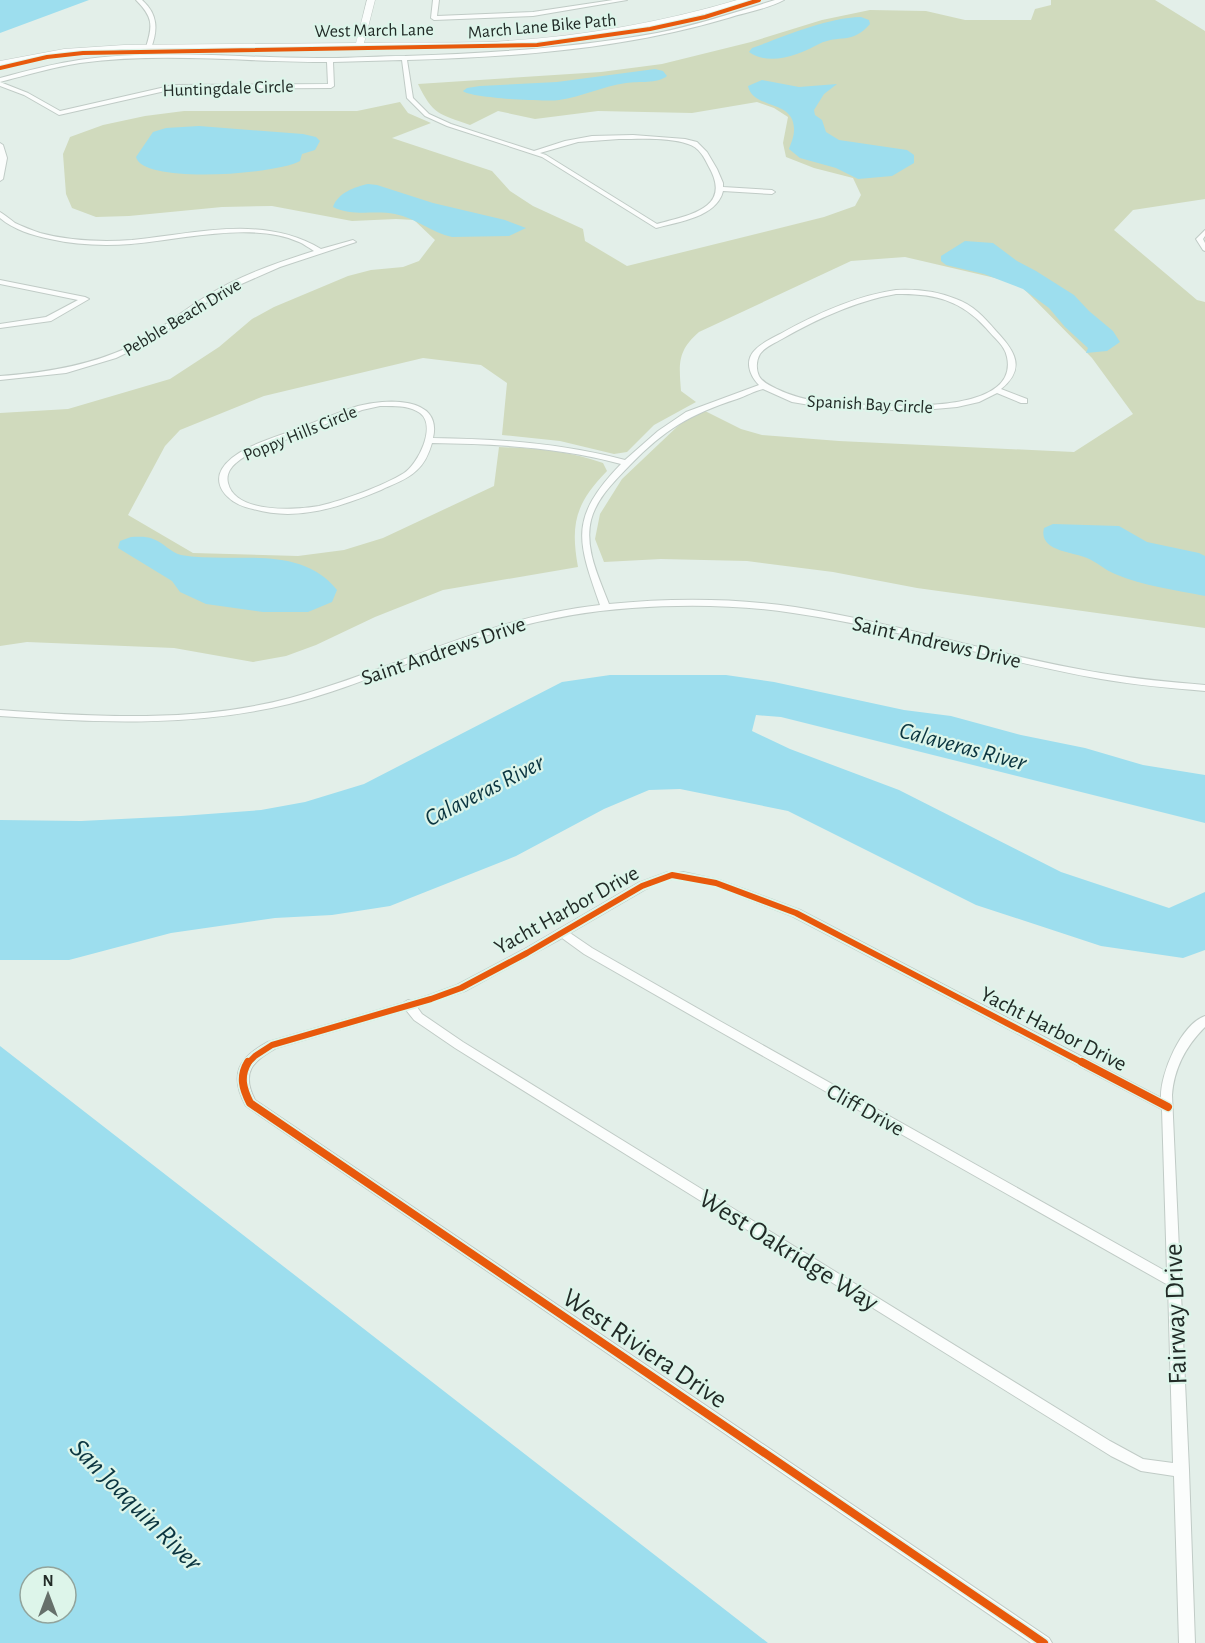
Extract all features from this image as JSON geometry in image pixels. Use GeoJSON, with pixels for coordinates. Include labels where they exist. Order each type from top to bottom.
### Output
{"type":"FeatureCollection","features":[{"type":"Feature","properties":{"kind":"main road"},"geometry":{"type":"LineString","coordinates":[[360,42],[371,0]]}},
{"type":"Feature","properties":{"kind":"main road","name":"West March Lane"},"geometry":{"type":"LineString","coordinates":[[0,57],[69,46],[488,38],[584,30],[672,15],[720,0]]}},
{"type":"Feature","properties":{"kind":"main road","name":"West March Lane"},"geometry":{"type":"LineString","coordinates":[[360,42],[488,44],[589,35],[666,21],[745,0]]}},
{"type":"Feature","properties":{"kind":"main road","name":"West March Lane"},"geometry":{"type":"LineString","coordinates":[[0,64],[64,52],[149,44]]}},
{"type":"Feature","properties":{"kind":"street"},"geometry":{"type":"LineString","coordinates":[[139,0],[154,15],[155,22],[149,44]]}},
{"type":"Feature","properties":{"kind":"street"},"geometry":{"type":"LineString","coordinates":[[436,0],[434,18],[533,14],[624,0]]}},
{"type":"Feature","properties":{"kind":"street"},"geometry":{"type":"LineString","coordinates":[[0,82],[51,66],[125,58],[330,60],[528,51],[609,42],[698,25],[781,0]]}},
{"type":"Feature","properties":{"kind":"street"},"geometry":{"type":"LineString","coordinates":[[404,57],[408,93],[421,110],[449,125],[536,152],[656,226],[690,216],[708,207],[719,198],[723,189],[720,179],[702,149],[694,144],[675,140],[600,137],[570,140],[536,152]]}},
{"type":"Feature","properties":{"kind":"street","name":"Huntingdale Circle"},"geometry":{"type":"LineString","coordinates":[[0,82],[59,113],[174,87],[202,85],[331,86],[330,60]]}},
{"type":"Feature","properties":{"kind":"street"},"geometry":{"type":"LineString","coordinates":[[694,144],[706,140]]}},
{"type":"Feature","properties":{"kind":"street"},"geometry":{"type":"LineString","coordinates":[[0,145],[4,158],[0,179]]}},
{"type":"Feature","properties":{"kind":"street"},"geometry":{"type":"LineString","coordinates":[[723,189],[772,192]]}},
{"type":"Feature","properties":{"kind":"street"},"geometry":{"type":"LineString","coordinates":[[0,214],[10,223],[30,232],[69,241],[119,243],[251,232],[288,237],[308,244],[320,252]]}},
{"type":"Feature","properties":{"kind":"street"},"geometry":{"type":"LineString","coordinates":[[1205,232],[1199,239],[1205,249]]}},
{"type":"Feature","properties":{"kind":"street","name":"Pebble Beach Drive"},"geometry":{"type":"LineString","coordinates":[[0,378],[59,372],[116,356],[146,342],[228,287],[273,267],[353,242]]}},
{"type":"Feature","properties":{"kind":"street"},"geometry":{"type":"LineString","coordinates":[[0,282],[85,299],[48,319],[0,326]]}},
{"type":"Feature","properties":{"kind":"street"},"geometry":{"type":"LineString","coordinates":[[606,607],[585,547],[587,519],[599,493],[662,431],[682,418],[717,401],[765,387],[754,376],[752,363],[759,350],[767,345],[861,299],[884,293],[907,292],[945,297],[964,305],[978,315],[1011,354],[1012,370],[1004,383],[996,390],[1024,401]]}},
{"type":"Feature","properties":{"kind":"street","name":"Spanish Bay Circle"},"geometry":{"type":"LineString","coordinates":[[765,387],[784,397],[810,404],[912,409],[957,405],[996,390]]}},
{"type":"Feature","properties":{"kind":"street","name":"Poppy Hills Circle"},"geometry":{"type":"LineString","coordinates":[[400,404],[419,410],[425,414],[431,424],[428,440],[421,462],[406,475],[317,509],[277,512],[253,507],[234,498],[224,486],[226,470],[246,452],[370,405],[400,404]]}},
{"type":"Feature","properties":{"kind":"street"},"geometry":{"type":"LineString","coordinates":[[428,440],[535,443],[579,450],[628,463]]}},
{"type":"Feature","properties":{"kind":"street","name":"Saint Andrews Drive"},"geometry":{"type":"LineString","coordinates":[[0,713],[159,718],[256,708],[314,694],[482,633],[544,617],[606,607],[698,603],[795,610],[1087,675],[1154,685],[1205,688]]}},
{"type":"Feature","properties":{"kind":"street","name":"Yacht Harbor Drive"},"geometry":{"type":"LineString","coordinates":[[242,1074],[253,1056],[272,1045],[431,999],[461,988],[659,878],[673,875],[691,876],[757,897],[796,913],[1168,1107]]}},
{"type":"Feature","properties":{"kind":"street","name":"Cliff Drive"},"geometry":{"type":"LineString","coordinates":[[561,932],[588,951],[705,1018],[1173,1282]]}},
{"type":"Feature","properties":{"kind":"street","name":"West Oakridge Way"},"geometry":{"type":"LineString","coordinates":[[408,1004],[418,1017],[459,1045],[1105,1445],[1140,1466],[1150,1469],[1182,1470]]}},
{"type":"Feature","properties":{"kind":"street","name":"Fairway Drive"},"geometry":{"type":"LineString","coordinates":[[1187,1643],[1166,1084],[1170,1069],[1178,1054],[1205,1020]]}},
{"type":"Feature","properties":{"kind":"street","name":"West Riviera Drive"},"geometry":{"type":"LineString","coordinates":[[242,1074],[242,1086],[250,1103],[1044,1643]]}},
{"type":"Feature","properties":{"kind":"green space"},"geometry":{"type":"Polygon","coordinates":[[[1051,0],[1155,0],[1205,31],[1205,199],[1133,210],[1114,230],[1197,300],[1205,302],[1205,628],[917,588],[833,572],[747,561],[661,559],[604,562],[595,539],[600,514],[622,479],[680,424],[705,411],[741,429],[762,435],[839,441],[1074,452],[1133,414],[1092,358],[1023,288],[1008,281],[905,257],[851,261],[699,332],[687,345],[680,365],[681,391],[696,402],[654,425],[627,452],[614,454],[560,441],[502,435],[507,383],[481,365],[423,358],[264,396],[180,430],[165,446],[128,515],[193,553],[298,556],[344,550],[383,538],[494,486],[499,447],[539,449],[603,463],[607,471],[588,493],[578,514],[575,538],[578,567],[443,590],[375,617],[316,645],[286,656],[253,662],[174,648],[27,642],[0,646],[0,413],[68,409],[170,379],[219,347],[252,319],[274,307],[348,276],[371,270],[403,267],[419,261],[435,240],[414,220],[352,221],[272,206],[222,207],[96,217],[72,208],[66,194],[63,154],[70,137],[103,125],[184,111],[357,111],[400,102],[408,113],[431,123],[392,138],[492,171],[510,191],[533,206],[583,229],[585,241],[627,266],[824,217],[855,206],[861,195],[853,178],[814,168],[786,157],[783,143],[788,117],[774,108],[757,102],[692,113],[598,111],[535,119],[498,111],[470,125],[438,112],[428,102],[418,84],[601,72],[662,64],[751,42],[822,20],[870,10],[926,11],[965,20],[1031,20],[1035,9],[1051,5],[1051,0]]]}},
{"type":"Feature","properties":{"kind":"water"},"geometry":{"type":"Polygon","coordinates":[[[0,0],[89,0],[0,33],[0,0]]]}},
{"type":"Feature","properties":{"kind":"water"},"geometry":{"type":"Polygon","coordinates":[[[861,17],[869,20],[870,24],[857,35],[826,41],[794,55],[775,59],[749,52],[752,48],[806,28],[861,17]]]}},
{"type":"Feature","properties":{"kind":"water"},"geometry":{"type":"Polygon","coordinates":[[[655,69],[663,71],[667,76],[653,81],[617,84],[559,100],[493,97],[463,91],[480,86],[557,82],[655,69]]]}},
{"type":"Feature","properties":{"kind":"water"},"geometry":{"type":"Polygon","coordinates":[[[762,80],[799,87],[837,84],[824,94],[814,110],[815,115],[822,120],[826,132],[839,140],[907,150],[914,155],[914,163],[892,176],[858,179],[836,168],[800,158],[789,149],[794,130],[793,120],[788,113],[751,94],[748,86],[762,80]]]}},
{"type":"Feature","properties":{"kind":"water"},"geometry":{"type":"Polygon","coordinates":[[[199,126],[303,134],[316,137],[320,141],[315,150],[302,154],[300,161],[287,166],[240,173],[185,174],[161,171],[144,166],[136,157],[153,132],[166,128],[199,126]]]}},
{"type":"Feature","properties":{"kind":"water"},"geometry":{"type":"Polygon","coordinates":[[[368,184],[433,203],[505,220],[526,228],[509,236],[452,237],[395,214],[356,213],[333,207],[343,194],[368,184]]]}},
{"type":"Feature","properties":{"kind":"water"},"geometry":{"type":"Polygon","coordinates":[[[965,241],[993,243],[1017,261],[1074,295],[1113,331],[1120,342],[1107,351],[1086,353],[1088,348],[1065,327],[1049,308],[1023,289],[984,274],[946,265],[941,261],[941,256],[965,241]]]}},
{"type":"Feature","properties":{"kind":"water"},"geometry":{"type":"Polygon","coordinates":[[[1053,524],[1119,526],[1147,542],[1199,553],[1205,556],[1205,596],[1137,582],[1111,572],[1087,558],[1051,546],[1046,542],[1044,528],[1053,524]]]}},
{"type":"Feature","properties":{"kind":"water"},"geometry":{"type":"Polygon","coordinates":[[[131,537],[153,539],[181,555],[285,561],[304,566],[322,575],[337,590],[332,602],[308,612],[263,612],[206,604],[180,592],[172,581],[118,548],[120,541],[131,537]]]}},
{"type":"Feature","properties":{"kind":"water","name":"Calaveras River"},"geometry":{"type":"Polygon","coordinates":[[[610,675],[726,675],[774,682],[904,710],[951,716],[1021,735],[1085,748],[1143,765],[1205,775],[1205,823],[781,717],[756,715],[752,731],[790,749],[899,790],[1061,872],[1169,908],[1205,892],[1205,950],[1183,958],[1101,946],[976,905],[788,811],[680,789],[649,790],[604,809],[516,856],[390,906],[332,915],[275,918],[171,933],[69,960],[0,960],[0,820],[81,821],[181,816],[261,810],[305,802],[364,784],[562,682],[610,675]]]}},
{"type":"Feature","properties":{"kind":"water","name":"San Joaquin River"},"geometry":{"type":"Polygon","coordinates":[[[0,1046],[768,1643],[0,1643],[0,1046]]]}},
{"type":"Feature","properties":{"kind":"cycle path","name":"March Lane Bike Path"},"geometry":{"type":"LineString","coordinates":[[0,68],[47,57],[83,53],[537,45],[678,24],[759,0]]}},
{"type":"Feature","properties":{"kind":"cycle path"},"geometry":{"type":"LineString","coordinates":[[1044,1643],[250,1103],[242,1084],[242,1076],[249,1062],[272,1045],[431,999],[461,988],[527,953],[642,886],[664,876],[683,875],[734,889],[796,913],[1168,1107]]}}]}
